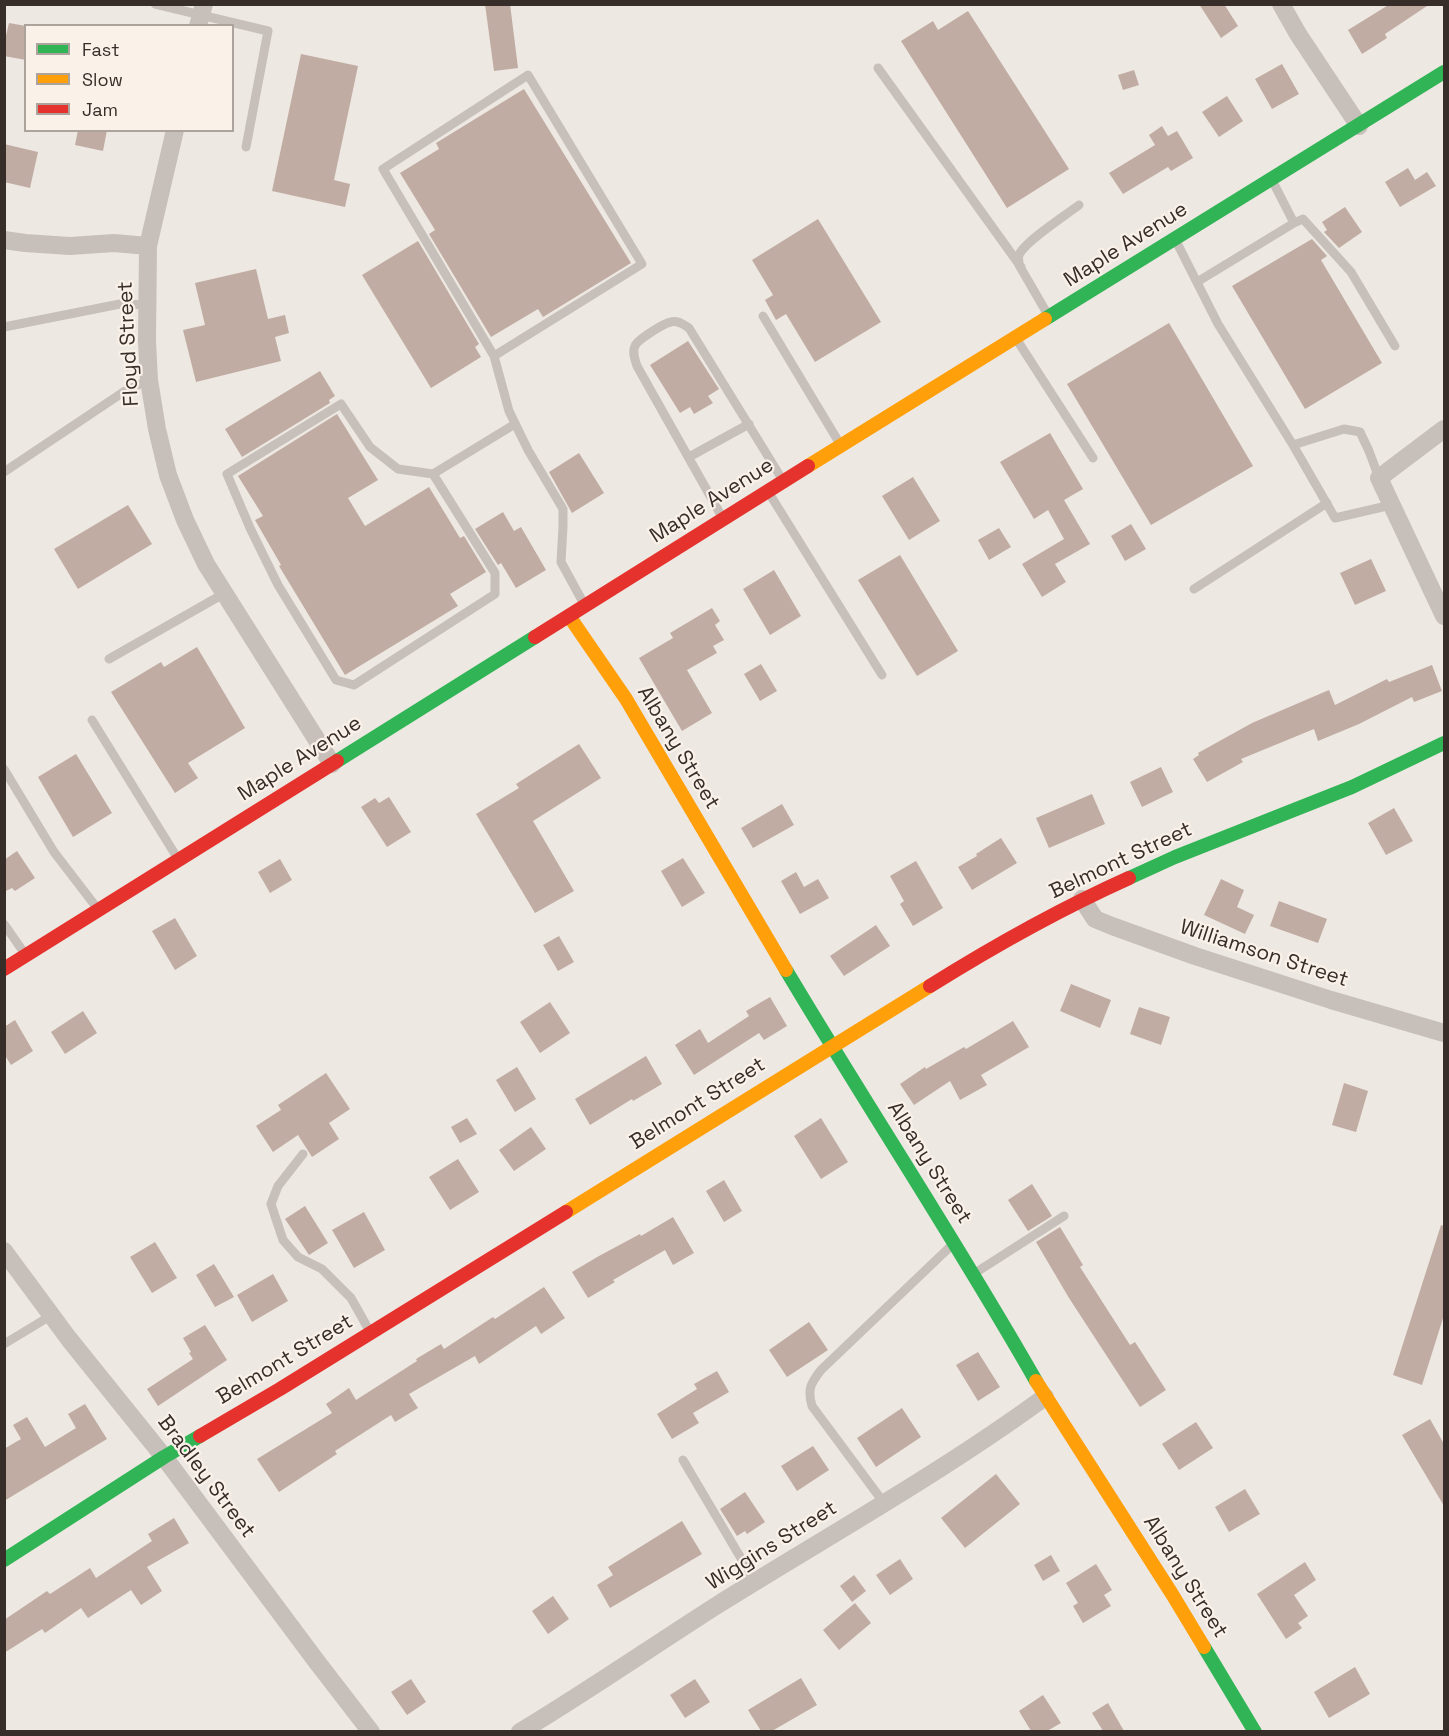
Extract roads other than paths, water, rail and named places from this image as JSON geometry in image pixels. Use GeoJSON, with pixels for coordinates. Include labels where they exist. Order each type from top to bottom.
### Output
{"type":"FeatureCollection","features":[{"type":"Feature","properties":{"kind":"street"},"geometry":{"type":"LineString","coordinates":[[1281,4],[1298,34],[1359,126]]}},
{"type":"Feature","properties":{"kind":"street","name":"Maple Avenue"},"geometry":{"type":"LineString","coordinates":[[4,969],[784,481],[1444,72]]}},
{"type":"Feature","properties":{"kind":"street","name":"Floyd Street"},"geometry":{"type":"LineString","coordinates":[[175,132],[148,246],[149,380],[168,475],[185,520],[206,564],[332,764]]}},
{"type":"Feature","properties":{"kind":"street"},"geometry":{"type":"LineString","coordinates":[[4,240],[70,246],[114,243],[148,246]]}},
{"type":"Feature","properties":{"kind":"street"},"geometry":{"type":"LineString","coordinates":[[1444,429],[1379,478],[1444,616]]}},
{"type":"Feature","properties":{"kind":"street","name":"Albany Street"},"geometry":{"type":"LineString","coordinates":[[569,616],[626,699],[831,1046],[954,1242],[1045,1397],[1172,1594],[1255,1731]]}},
{"type":"Feature","properties":{"kind":"street","name":"Belmont Street"},"geometry":{"type":"LineString","coordinates":[[4,1560],[164,1457],[280,1389],[960,968],[1082,899],[1175,857],[1352,787],[1444,743]]}},
{"type":"Feature","properties":{"kind":"street","name":"Williamson Street"},"geometry":{"type":"LineString","coordinates":[[1082,899],[1095,919],[1112,927],[1331,1000],[1444,1033]]}},
{"type":"Feature","properties":{"kind":"street","name":"Bradley Street"},"geometry":{"type":"LineString","coordinates":[[4,1251],[69,1339],[164,1457],[371,1731]]}},
{"type":"Feature","properties":{"kind":"street","name":"Wiggins Street"},"geometry":{"type":"LineString","coordinates":[[520,1731],[582,1695],[755,1582],[1010,1423],[1045,1397]]}},
{"type":"Feature","properties":{"kind":"lane"},"geometry":{"type":"LineString","coordinates":[[155,4],[268,31],[246,147]]}},
{"type":"Feature","properties":{"kind":"lane"},"geometry":{"type":"LineString","coordinates":[[878,68],[1021,267],[1049,317]]}},
{"type":"Feature","properties":{"kind":"lane"},"geometry":{"type":"LineString","coordinates":[[494,356],[642,264],[528,75],[383,170],[494,356],[509,411],[528,450],[563,509],[561,562],[585,606]]}},
{"type":"Feature","properties":{"kind":"lane"},"geometry":{"type":"LineString","coordinates":[[1272,180],[1294,223]]}},
{"type":"Feature","properties":{"kind":"lane"},"geometry":{"type":"LineString","coordinates":[[1021,267],[1018,258],[1021,252],[1079,206]]}},
{"type":"Feature","properties":{"kind":"lane"},"geometry":{"type":"LineString","coordinates":[[1197,282],[1303,219],[1351,272],[1395,346]]}},
{"type":"Feature","properties":{"kind":"lane"},"geometry":{"type":"LineString","coordinates":[[1175,239],[1218,324],[1335,518],[1391,505]]}},
{"type":"Feature","properties":{"kind":"lane"},"geometry":{"type":"LineString","coordinates":[[4,327],[120,304],[147,305]]}},
{"type":"Feature","properties":{"kind":"lane"},"geometry":{"type":"LineString","coordinates":[[763,316],[842,446]]}},
{"type":"Feature","properties":{"kind":"lane"},"geometry":{"type":"LineString","coordinates":[[723,519],[637,366],[634,347],[639,340],[671,322],[679,322],[689,328],[784,481]]}},
{"type":"Feature","properties":{"kind":"lane"},"geometry":{"type":"LineString","coordinates":[[1016,338],[1093,458]]}},
{"type":"Feature","properties":{"kind":"lane"},"geometry":{"type":"LineString","coordinates":[[4,472],[125,391],[149,380]]}},
{"type":"Feature","properties":{"kind":"lane"},"geometry":{"type":"LineString","coordinates":[[433,474],[495,573],[495,594],[354,685],[336,680],[278,585],[227,474],[341,404],[370,447],[398,469],[433,474],[515,424]]}},
{"type":"Feature","properties":{"kind":"lane"},"geometry":{"type":"LineString","coordinates":[[689,457],[748,424]]}},
{"type":"Feature","properties":{"kind":"lane"},"geometry":{"type":"LineString","coordinates":[[1293,445],[1344,429],[1360,432],[1379,478]]}},
{"type":"Feature","properties":{"kind":"lane"},"geometry":{"type":"LineString","coordinates":[[768,491],[882,675]]}},
{"type":"Feature","properties":{"kind":"lane"},"geometry":{"type":"LineString","coordinates":[[1194,589],[1327,503]]}},
{"type":"Feature","properties":{"kind":"lane"},"geometry":{"type":"LineString","coordinates":[[109,659],[225,594]]}},
{"type":"Feature","properties":{"kind":"lane"},"geometry":{"type":"LineString","coordinates":[[92,720],[178,860]]}},
{"type":"Feature","properties":{"kind":"lane"},"geometry":{"type":"LineString","coordinates":[[4,769],[54,852],[99,910]]}},
{"type":"Feature","properties":{"kind":"lane"},"geometry":{"type":"LineString","coordinates":[[4,924],[26,956]]}},
{"type":"Feature","properties":{"kind":"lane"},"geometry":{"type":"LineString","coordinates":[[303,1154],[278,1186],[271,1204],[283,1240],[298,1257],[322,1269],[351,1298],[371,1333]]}},
{"type":"Feature","properties":{"kind":"lane"},"geometry":{"type":"LineString","coordinates":[[973,1274],[1064,1216]]}},
{"type":"Feature","properties":{"kind":"lane"},"geometry":{"type":"LineString","coordinates":[[884,1503],[812,1406],[809,1396],[811,1383],[821,1370],[954,1242]]}},
{"type":"Feature","properties":{"kind":"lane"},"geometry":{"type":"LineString","coordinates":[[4,1344],[51,1315]]}},
{"type":"Feature","properties":{"kind":"lane"},"geometry":{"type":"LineString","coordinates":[[683,1460],[755,1582]]}}]}
